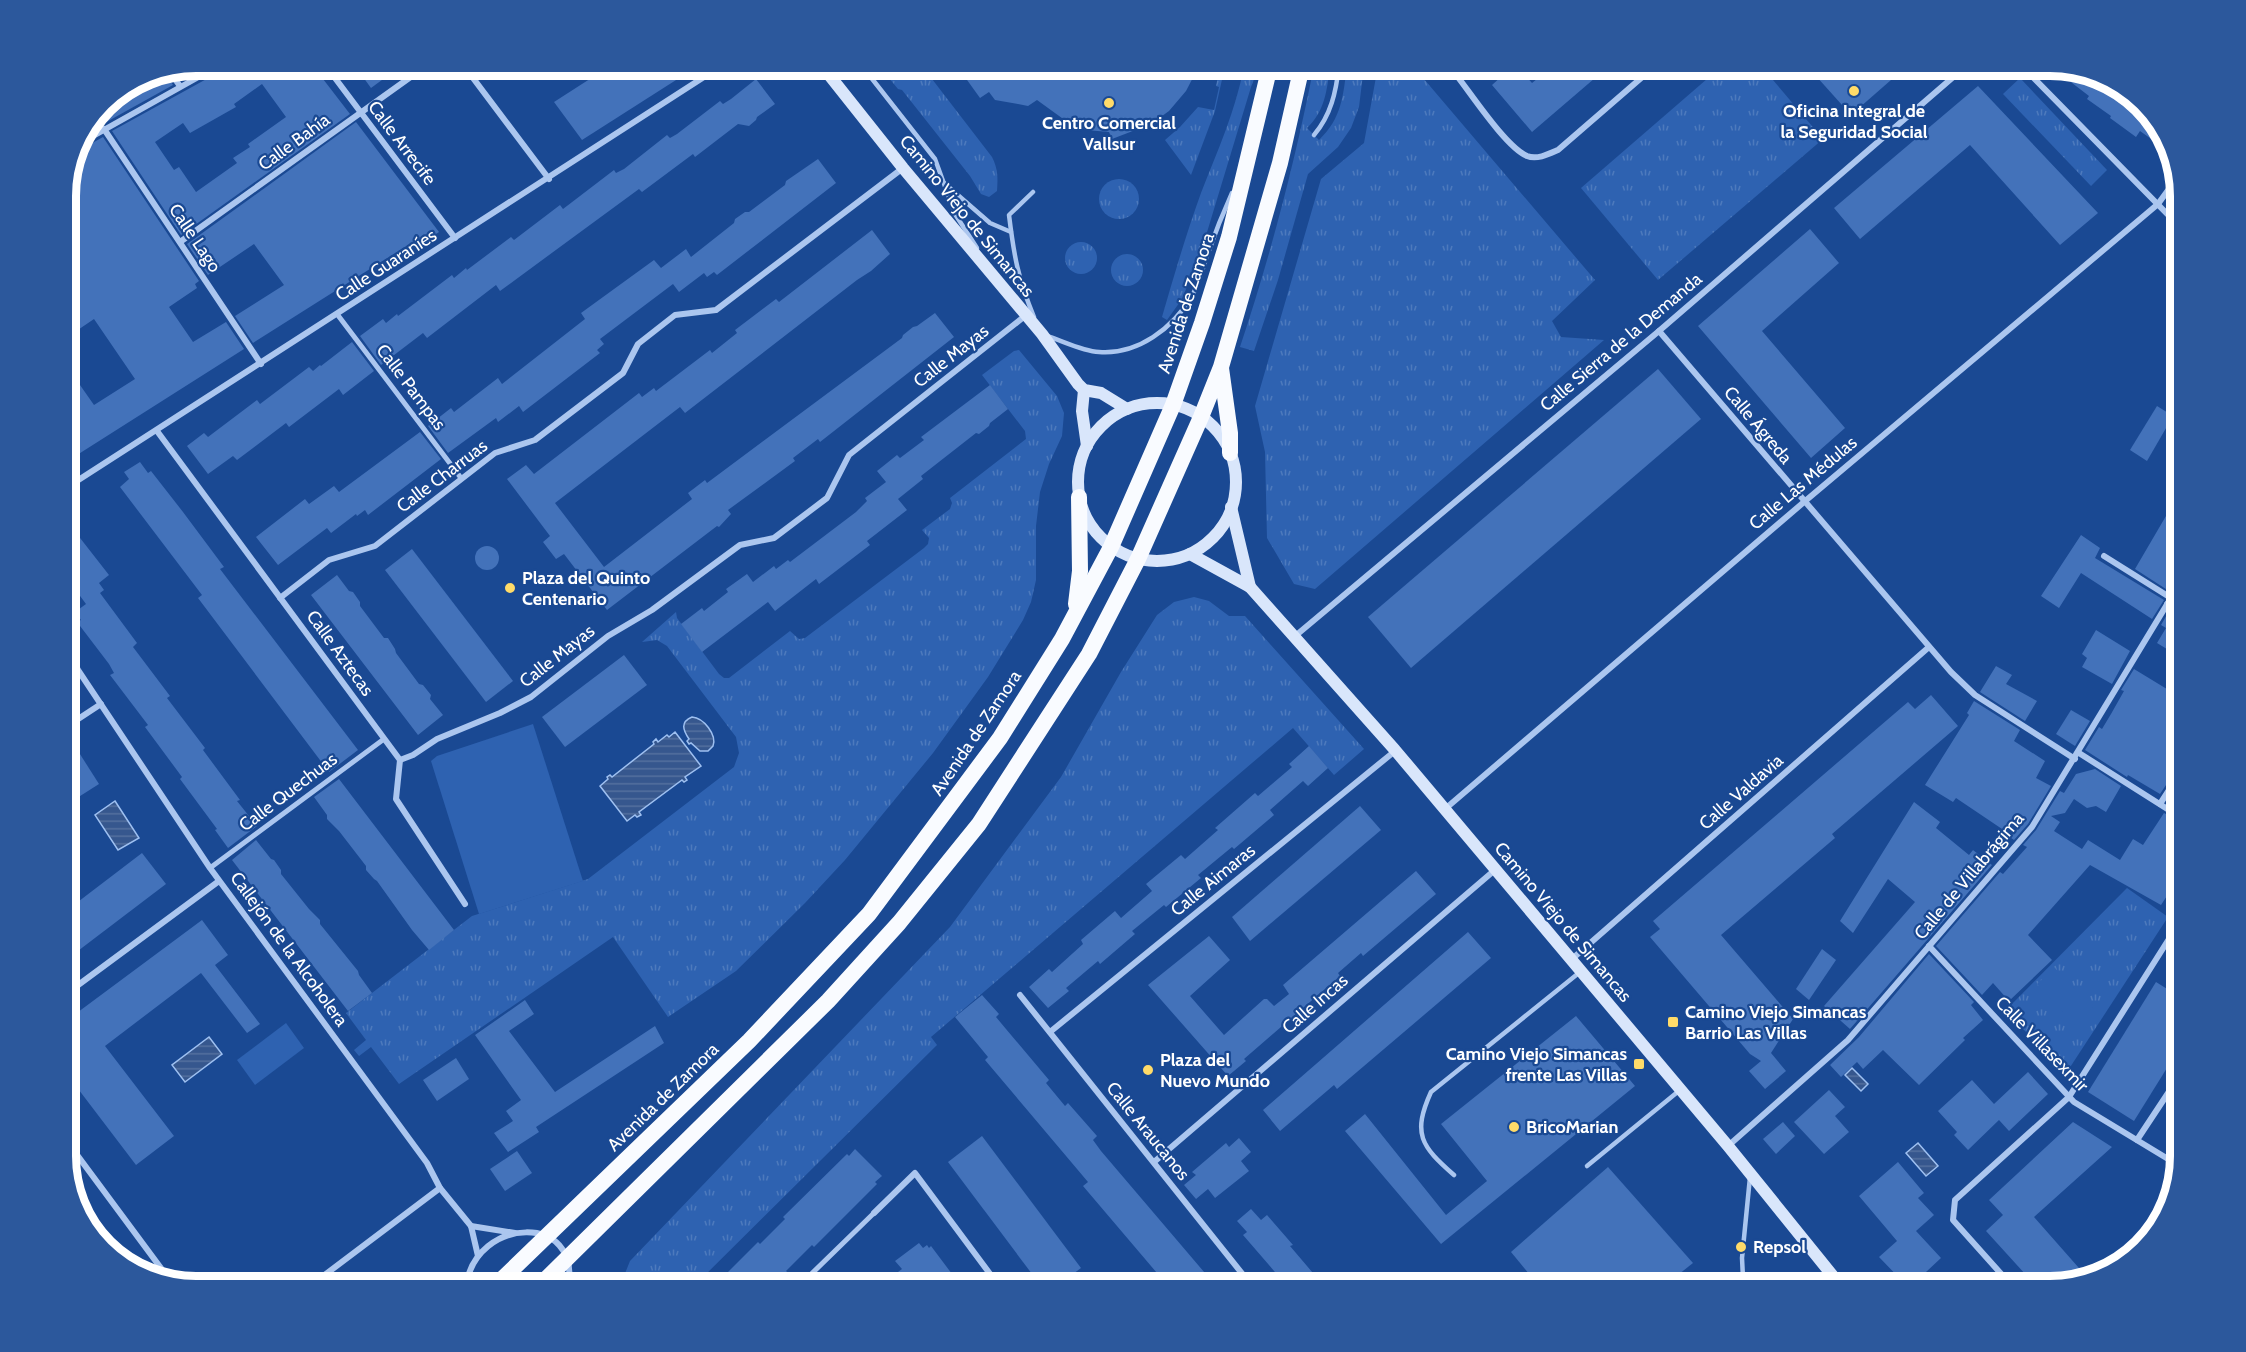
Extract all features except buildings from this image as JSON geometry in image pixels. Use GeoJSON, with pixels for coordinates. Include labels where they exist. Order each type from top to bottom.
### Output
{"type":"FeatureCollection","features":[{"type":"Feature","properties":{"kind":"highway","name":"Avenida de Zamora"},"geometry":{"type":"LineString","coordinates":[[505,1276],[749,1041],[869,914],[1000,738],[1074,616],[1111,547],[1173,405],[1229,237],[1268,76]]}},
{"type":"Feature","properties":{"kind":"highway"},"geometry":{"type":"LineString","coordinates":[[549,1276],[828,1001],[899,923],[979,824],[1091,649],[1138,559],[1221,367],[1280,163],[1300,76]]}},
{"type":"Feature","properties":{"kind":"highway"},"geometry":{"type":"LineString","coordinates":[[1221,367],[1230,433],[1230,453]]}},
{"type":"Feature","properties":{"kind":"highway"},"geometry":{"type":"LineString","coordinates":[[1074,616],[1080,571],[1079,497]]}},
{"type":"Feature","properties":{"kind":"main road","name":"Camino Viejo de Simancas"},"geometry":{"type":"LineString","coordinates":[[830,76],[903,168],[1042,334],[1060,362],[1084,390]]}},
{"type":"Feature","properties":{"kind":"main road"},"geometry":{"type":"LineString","coordinates":[[1087,446],[1082,411],[1084,390],[1101,393],[1127,409]]}},
{"type":"Feature","properties":{"kind":"main road"},"geometry":{"type":"LineString","coordinates":[[1146,404],[1173,405],[1201,417],[1214,428],[1230,453],[1235,487],[1231,507],[1224,523],[1201,548],[1176,559],[1158,562],[1138,559],[1111,547],[1099,537],[1089,522],[1079,497],[1080,467],[1087,446],[1103,424],[1127,409],[1146,404]]}},
{"type":"Feature","properties":{"kind":"main road","name":"Camino Viejo de Simancas"},"geometry":{"type":"LineString","coordinates":[[1231,507],[1250,587]]}},
{"type":"Feature","properties":{"kind":"main road","name":"Camino Viejo de Simancas"},"geometry":{"type":"LineString","coordinates":[[1190,554],[1250,587],[1395,750],[1496,869],[1728,1146],[1833,1276]]}},
{"type":"Feature","properties":{"kind":"street"},"geometry":{"type":"LineString","coordinates":[[93,135],[199,76]]}},
{"type":"Feature","properties":{"kind":"street","name":"Calle Arrecife"},"geometry":{"type":"LineString","coordinates":[[334,76],[455,238]]}},
{"type":"Feature","properties":{"kind":"street","name":"Calle Bahía"},"geometry":{"type":"LineString","coordinates":[[180,242],[412,76]]}},
{"type":"Feature","properties":{"kind":"street"},"geometry":{"type":"LineString","coordinates":[[472,76],[549,179]]}},
{"type":"Feature","properties":{"kind":"street","name":"Calle Guaraníes"},"geometry":{"type":"LineString","coordinates":[[77,481],[706,76]]}},
{"type":"Feature","properties":{"kind":"street"},"geometry":{"type":"LineString","coordinates":[[1456,76],[1509,142],[1528,156],[1545,156],[1558,150],[1643,76]]}},
{"type":"Feature","properties":{"kind":"street","name":"Calle Sierra de la Demanda"},"geometry":{"type":"LineString","coordinates":[[1294,637],[1659,331],[1954,76]]}},
{"type":"Feature","properties":{"kind":"street"},"geometry":{"type":"LineString","coordinates":[[2032,76],[2169,216]]}},
{"type":"Feature","properties":{"kind":"street"},"geometry":{"type":"LineString","coordinates":[[175,79],[180,86]]}},
{"type":"Feature","properties":{"kind":"street","name":"Calle Lago"},"geometry":{"type":"LineString","coordinates":[[104,129],[261,364]]}},
{"type":"Feature","properties":{"kind":"street","name":"Calle Charruas"},"geometry":{"type":"LineString","coordinates":[[280,598],[329,560],[375,546],[495,453],[535,440],[623,372],[638,344],[675,315],[716,310],[903,168]]}},
{"type":"Feature","properties":{"kind":"street","name":"Calle Las Médulas"},"geometry":{"type":"LineString","coordinates":[[1445,809],[2157,204],[2169,188]]}},
{"type":"Feature","properties":{"kind":"street","name":"Calle Pampas"},"geometry":{"type":"LineString","coordinates":[[337,314],[461,478]]}},
{"type":"Feature","properties":{"kind":"street","name":"Calle Mayas"},"geometry":{"type":"LineString","coordinates":[[400,760],[413,755],[437,739],[531,698],[608,636],[652,610],[740,545],[774,538],[827,498],[849,455],[1025,316]]}},
{"type":"Feature","properties":{"kind":"street","name":"Calle Ágreda"},"geometry":{"type":"LineString","coordinates":[[1659,331],[1929,647],[1975,695],[2170,810]]}},
{"type":"Feature","properties":{"kind":"street","name":"Calle Aztecas"},"geometry":{"type":"LineString","coordinates":[[157,430],[400,760]]}},
{"type":"Feature","properties":{"kind":"street"},"geometry":{"type":"LineString","coordinates":[[2104,556],[2169,601]]}},
{"type":"Feature","properties":{"kind":"street","name":"Calle de Villabrágima"},"geometry":{"type":"LineString","coordinates":[[1728,1146],[1848,1040],[2032,827],[2169,601]]}},
{"type":"Feature","properties":{"kind":"street","name":"Calle Valdavia"},"geometry":{"type":"LineString","coordinates":[[1572,959],[1929,647]]}},
{"type":"Feature","properties":{"kind":"street","name":"Callejón de la Alcoholera"},"geometry":{"type":"LineString","coordinates":[[77,668],[219,881],[427,1163],[440,1188],[471,1226]]}},
{"type":"Feature","properties":{"kind":"street"},"geometry":{"type":"LineString","coordinates":[[77,720],[101,704]]}},
{"type":"Feature","properties":{"kind":"street","name":"Calle Quechuas"},"geometry":{"type":"LineString","coordinates":[[210,868],[384,739]]}},
{"type":"Feature","properties":{"kind":"street","name":"Calle Aimaras"},"geometry":{"type":"LineString","coordinates":[[1050,1032],[1395,750]]}},
{"type":"Feature","properties":{"kind":"street"},"geometry":{"type":"LineString","coordinates":[[400,760],[396,799],[465,904]]}},
{"type":"Feature","properties":{"kind":"street"},"geometry":{"type":"LineString","coordinates":[[2160,804],[2170,789]]}},
{"type":"Feature","properties":{"kind":"street","name":"Calle Incas"},"geometry":{"type":"LineString","coordinates":[[1154,1162],[1496,869]]}},
{"type":"Feature","properties":{"kind":"street"},"geometry":{"type":"LineString","coordinates":[[77,986],[219,881]]}},
{"type":"Feature","properties":{"kind":"street"},"geometry":{"type":"LineString","coordinates":[[2003,1276],[1953,1220],[1955,1200],[2069,1097],[2170,938]]}},
{"type":"Feature","properties":{"kind":"street","name":"Calle Villasexmir"},"geometry":{"type":"LineString","coordinates":[[1929,946],[2074,1102],[2169,1160]]}},
{"type":"Feature","properties":{"kind":"street","name":"Calle Araucanos"},"geometry":{"type":"LineString","coordinates":[[1020,995],[1244,1276]]}},
{"type":"Feature","properties":{"kind":"street"},"geometry":{"type":"LineString","coordinates":[[2137,1140],[2170,1090]]}},
{"type":"Feature","properties":{"kind":"street"},"geometry":{"type":"LineString","coordinates":[[77,1155],[162,1270]]}},
{"type":"Feature","properties":{"kind":"street"},"geometry":{"type":"LineString","coordinates":[[809,1276],[915,1173],[992,1276]]}},
{"type":"Feature","properties":{"kind":"street"},"geometry":{"type":"LineString","coordinates":[[323,1276],[440,1188]]}},
{"type":"Feature","properties":{"kind":"street"},"geometry":{"type":"LineString","coordinates":[[478,1256],[471,1226],[515,1233],[533,1231],[559,1245],[567,1258],[569,1276]]}},
{"type":"Feature","properties":{"kind":"street"},"geometry":{"type":"LineString","coordinates":[[469,1276],[478,1256],[489,1245],[515,1233]]}},
{"type":"Feature","properties":{"kind":"lane"},"geometry":{"type":"LineString","coordinates":[[870,76],[935,159],[955,214],[1004,290]]}},
{"type":"Feature","properties":{"kind":"lane"},"geometry":{"type":"LineString","coordinates":[[1314,135],[1325,121],[1333,103],[1337,76]]}},
{"type":"Feature","properties":{"kind":"lane"},"geometry":{"type":"LineString","coordinates":[[1033,192],[1009,215],[1016,268],[1021,287],[1042,334],[1098,352],[1122,350],[1150,340],[1163,331],[1176,319],[1193,294],[1216,230],[1249,155]]}},
{"type":"Feature","properties":{"kind":"lane"},"geometry":{"type":"LineString","coordinates":[[944,183],[990,223],[1011,232]]}},
{"type":"Feature","properties":{"kind":"lane"},"geometry":{"type":"LineString","coordinates":[[1454,1175],[1431,1155],[1422,1137],[1421,1114],[1431,1092],[1582,971]]}},
{"type":"Feature","properties":{"kind":"lane"},"geometry":{"type":"LineString","coordinates":[[1587,1166],[1681,1090]]}},
{"type":"Feature","properties":{"kind":"lane"},"geometry":{"type":"LineString","coordinates":[[1743,1276],[1742,1258],[1751,1174]]}},
{"type":"Feature","properties":{"kind":"green space"},"geometry":{"type":"Polygon","coordinates":[[[887,76],[930,76],[992,157],[997,174],[997,191],[989,197],[981,194],[970,176],[902,90],[898,89],[887,76]]]}},
{"type":"Feature","properties":{"kind":"green space"},"geometry":{"type":"Polygon","coordinates":[[[1218,76],[1223,76],[1215,111],[1191,175],[1165,140],[1198,107],[1214,110],[1219,87],[1216,86],[1218,76]]]}},
{"type":"Feature","properties":{"kind":"green space"},"geometry":{"type":"Polygon","coordinates":[[[1242,76],[1255,76],[1201,252],[1182,299],[1167,320],[1162,317],[1176,271],[1242,76]]]}},
{"type":"Feature","properties":{"kind":"green space"},"geometry":{"type":"Polygon","coordinates":[[[1312,76],[1328,76],[1318,115],[1307,128],[1319,140],[1327,132],[1337,115],[1345,76],[1363,76],[1359,107],[1351,128],[1338,147],[1308,174],[1278,280],[1254,351],[1240,347],[1282,208],[1312,76]]]}},
{"type":"Feature","properties":{"kind":"green space"},"geometry":{"type":"Polygon","coordinates":[[[1376,76],[1421,76],[1595,280],[1552,321],[1561,337],[1604,340],[1315,589],[1294,584],[1267,538],[1265,452],[1255,406],[1321,179],[1364,143],[1376,76]]]}},
{"type":"Feature","properties":{"kind":"green space"},"geometry":{"type":"Polygon","coordinates":[[[1710,76],[1769,76],[1823,139],[1658,280],[1581,188],[1710,76]]]}},
{"type":"Feature","properties":{"kind":"green space"},"geometry":{"type":"Polygon","coordinates":[[[2020,78],[2107,170],[2091,186],[2003,94],[2020,78]]]}},
{"type":"Feature","properties":{"kind":"green space"},"geometry":{"type":"Polygon","coordinates":[[[1119,179],[1133,185],[1139,199],[1133,213],[1119,219],[1105,213],[1099,199],[1105,185],[1119,179]]]}},
{"type":"Feature","properties":{"kind":"green space"},"geometry":{"type":"Polygon","coordinates":[[[1081,242],[1092,247],[1097,258],[1092,269],[1081,274],[1070,269],[1065,258],[1070,247],[1081,242]]]}},
{"type":"Feature","properties":{"kind":"green space"},"geometry":{"type":"Polygon","coordinates":[[[1127,254],[1138,259],[1143,270],[1138,281],[1127,286],[1116,281],[1111,270],[1116,259],[1127,254]]]}},
{"type":"Feature","properties":{"kind":"green space"},"geometry":{"type":"Polygon","coordinates":[[[1019,350],[1057,396],[1064,413],[1062,436],[1049,464],[1040,492],[1036,526],[1036,580],[1031,602],[1023,620],[988,677],[933,753],[845,860],[805,903],[736,971],[668,1017],[613,937],[399,1084],[371,1047],[359,1056],[354,1050],[366,1040],[346,1013],[472,916],[588,879],[734,767],[739,753],[736,737],[667,646],[657,640],[642,642],[676,612],[677,618],[719,674],[724,678],[729,678],[790,631],[799,639],[805,638],[924,548],[929,538],[922,530],[950,509],[952,503],[950,498],[1026,439],[1025,431],[982,375],[1014,351],[1019,350]]]}},
{"type":"Feature","properties":{"kind":"green space"},"geometry":{"type":"Polygon","coordinates":[[[1194,597],[1209,601],[1229,616],[1245,616],[1364,749],[1334,775],[1293,728],[931,1037],[937,1045],[704,1276],[624,1276],[630,1261],[950,927],[1061,777],[1121,672],[1157,615],[1174,602],[1194,597]]]}},
{"type":"Feature","properties":{"kind":"green space"},"geometry":{"type":"Polygon","coordinates":[[[533,724],[583,881],[479,914],[431,761],[437,756],[533,724]]]}},
{"type":"Feature","properties":{"kind":"green space"},"geometry":{"type":"Polygon","coordinates":[[[2127,888],[2168,917],[2065,1075],[2006,1010],[2127,888]]]}},
{"type":"Feature","properties":{"kind":"green space"},"geometry":{"type":"Polygon","coordinates":[[[2055,968],[2093,1008],[2075,1025],[2037,984],[2055,968]]]}},
{"type":"Feature","properties":{"kind":"green space"},"geometry":{"type":"Polygon","coordinates":[[[286,1023],[304,1048],[255,1085],[237,1060],[286,1023]]]}},
{"type":"Feature","properties":{"kind":"shaded area"},"geometry":{"type":"Polygon","coordinates":[[[692,717],[701,720],[711,732],[714,742],[708,751],[700,751],[687,741],[689,739],[684,724],[692,717]]]}},
{"type":"Feature","properties":{"kind":"shaded area"},"geometry":{"type":"Polygon","coordinates":[[[675,732],[701,766],[685,777],[687,780],[684,782],[682,780],[639,812],[641,815],[637,817],[635,815],[627,821],[600,786],[608,779],[607,777],[610,775],[612,777],[654,744],[656,739],[658,742],[675,732]]]}},
{"type":"Feature","properties":{"kind":"shaded area"},"geometry":{"type":"Polygon","coordinates":[[[115,801],[139,838],[118,850],[95,815],[115,801]]]}},
{"type":"Feature","properties":{"kind":"shaded area"},"geometry":{"type":"Polygon","coordinates":[[[209,1037],[222,1054],[185,1082],[172,1065],[209,1037]]]}},
{"type":"Feature","properties":{"kind":"shaded area"},"geometry":{"type":"Polygon","coordinates":[[[1852,1068],[1868,1084],[1861,1091],[1845,1075],[1852,1068]]]}},
{"type":"Feature","properties":{"kind":"shaded area"},"geometry":{"type":"Polygon","coordinates":[[[1918,1143],[1938,1166],[1926,1176],[1906,1153],[1918,1143]]]}},
{"type":"Feature","properties":{"kind":"place","name":"Oficina Integral de la Seguridad Social"},"geometry":{"type":"Point","coordinates":[1854,91]}},
{"type":"Feature","properties":{"kind":"place","name":"Centro Comercial Vallsur"},"geometry":{"type":"Point","coordinates":[1109,103]}},
{"type":"Feature","properties":{"kind":"place","name":"Plaza del Quinto Centenario"},"geometry":{"type":"Point","coordinates":[510,588]}},
{"type":"Feature","properties":{"kind":"place","name":"Camino Viejo Simancas Barrio Las Villas"},"geometry":{"type":"Point","coordinates":[1673,1022]}},
{"type":"Feature","properties":{"kind":"place","name":"Camino Viejo Simancas frente Las Villas"},"geometry":{"type":"Point","coordinates":[1639,1064]}},
{"type":"Feature","properties":{"kind":"place","name":"Plaza del Nuevo Mundo"},"geometry":{"type":"Point","coordinates":[1148,1070]}},
{"type":"Feature","properties":{"kind":"place","name":"BricoMarian"},"geometry":{"type":"Point","coordinates":[1514,1127]}},
{"type":"Feature","properties":{"kind":"place","name":"Repsol"},"geometry":{"type":"Point","coordinates":[1741,1247]}}]}
